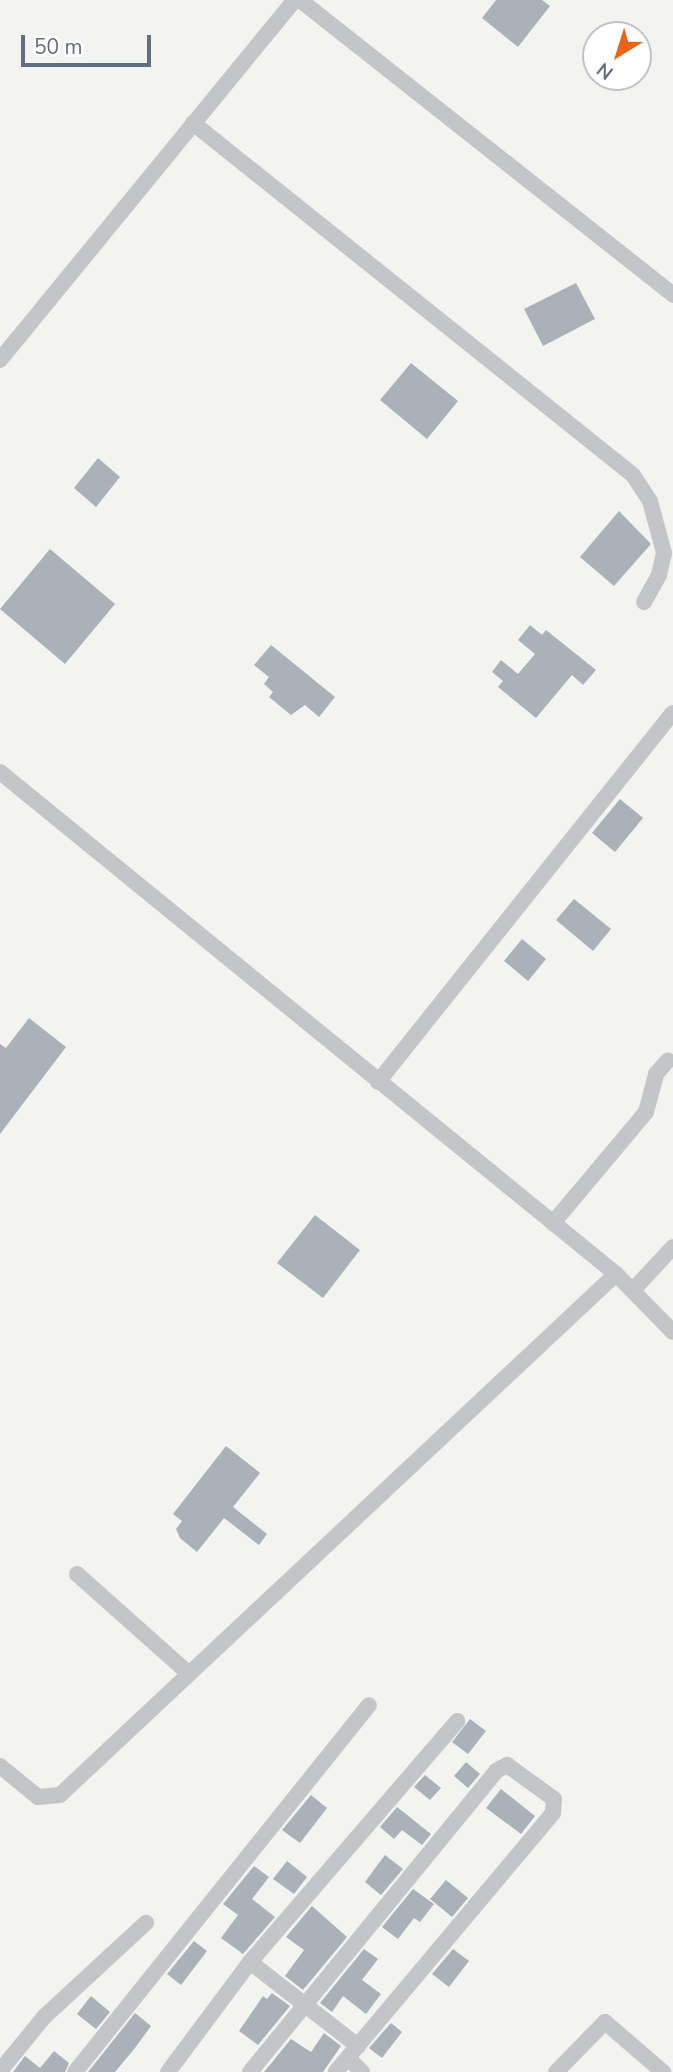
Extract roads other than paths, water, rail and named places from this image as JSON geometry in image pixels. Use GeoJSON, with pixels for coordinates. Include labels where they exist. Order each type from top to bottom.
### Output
{"type":"FeatureCollection","features":[{"type":"Feature","properties":{"kind":"street"},"geometry":{"type":"LineString","coordinates":[[0,360],[193,123],[298,0],[673,295]]}},
{"type":"Feature","properties":{"kind":"street"},"geometry":{"type":"LineString","coordinates":[[193,123],[633,475],[650,501],[664,553],[659,575],[644,602]]}},
{"type":"Feature","properties":{"kind":"street"},"geometry":{"type":"LineString","coordinates":[[378,1082],[673,713]]}},
{"type":"Feature","properties":{"kind":"street"},"geometry":{"type":"LineString","coordinates":[[0,772],[616,1274],[634,1289],[673,1332]]}},
{"type":"Feature","properties":{"kind":"street"},"geometry":{"type":"LineString","coordinates":[[553,1223],[646,1112],[656,1074],[668,1060]]}},
{"type":"Feature","properties":{"kind":"street"},"geometry":{"type":"LineString","coordinates":[[634,1289],[673,1247]]}},
{"type":"Feature","properties":{"kind":"street"},"geometry":{"type":"LineString","coordinates":[[0,1766],[38,1797],[60,1795],[616,1274]]}},
{"type":"Feature","properties":{"kind":"street"},"geometry":{"type":"LineString","coordinates":[[77,1574],[188,1673]]}},
{"type":"Feature","properties":{"kind":"street"},"geometry":{"type":"LineString","coordinates":[[75,2072],[369,1705]]}},
{"type":"Feature","properties":{"kind":"street"},"geometry":{"type":"LineString","coordinates":[[168,2072],[250,1962],[457,1721]]}},
{"type":"Feature","properties":{"kind":"street"},"geometry":{"type":"LineString","coordinates":[[250,2072],[302,2003],[502,1765],[554,1799],[553,1813],[336,2072]]}},
{"type":"Feature","properties":{"kind":"street"},"geometry":{"type":"LineString","coordinates":[[0,2071],[44,2017],[146,1923]]}},
{"type":"Feature","properties":{"kind":"street"},"geometry":{"type":"LineString","coordinates":[[250,1962],[302,2003],[353,2052],[362,2072]]}},
{"type":"Feature","properties":{"kind":"street"},"geometry":{"type":"LineString","coordinates":[[556,2072],[605,2022],[663,2072]]}}]}
